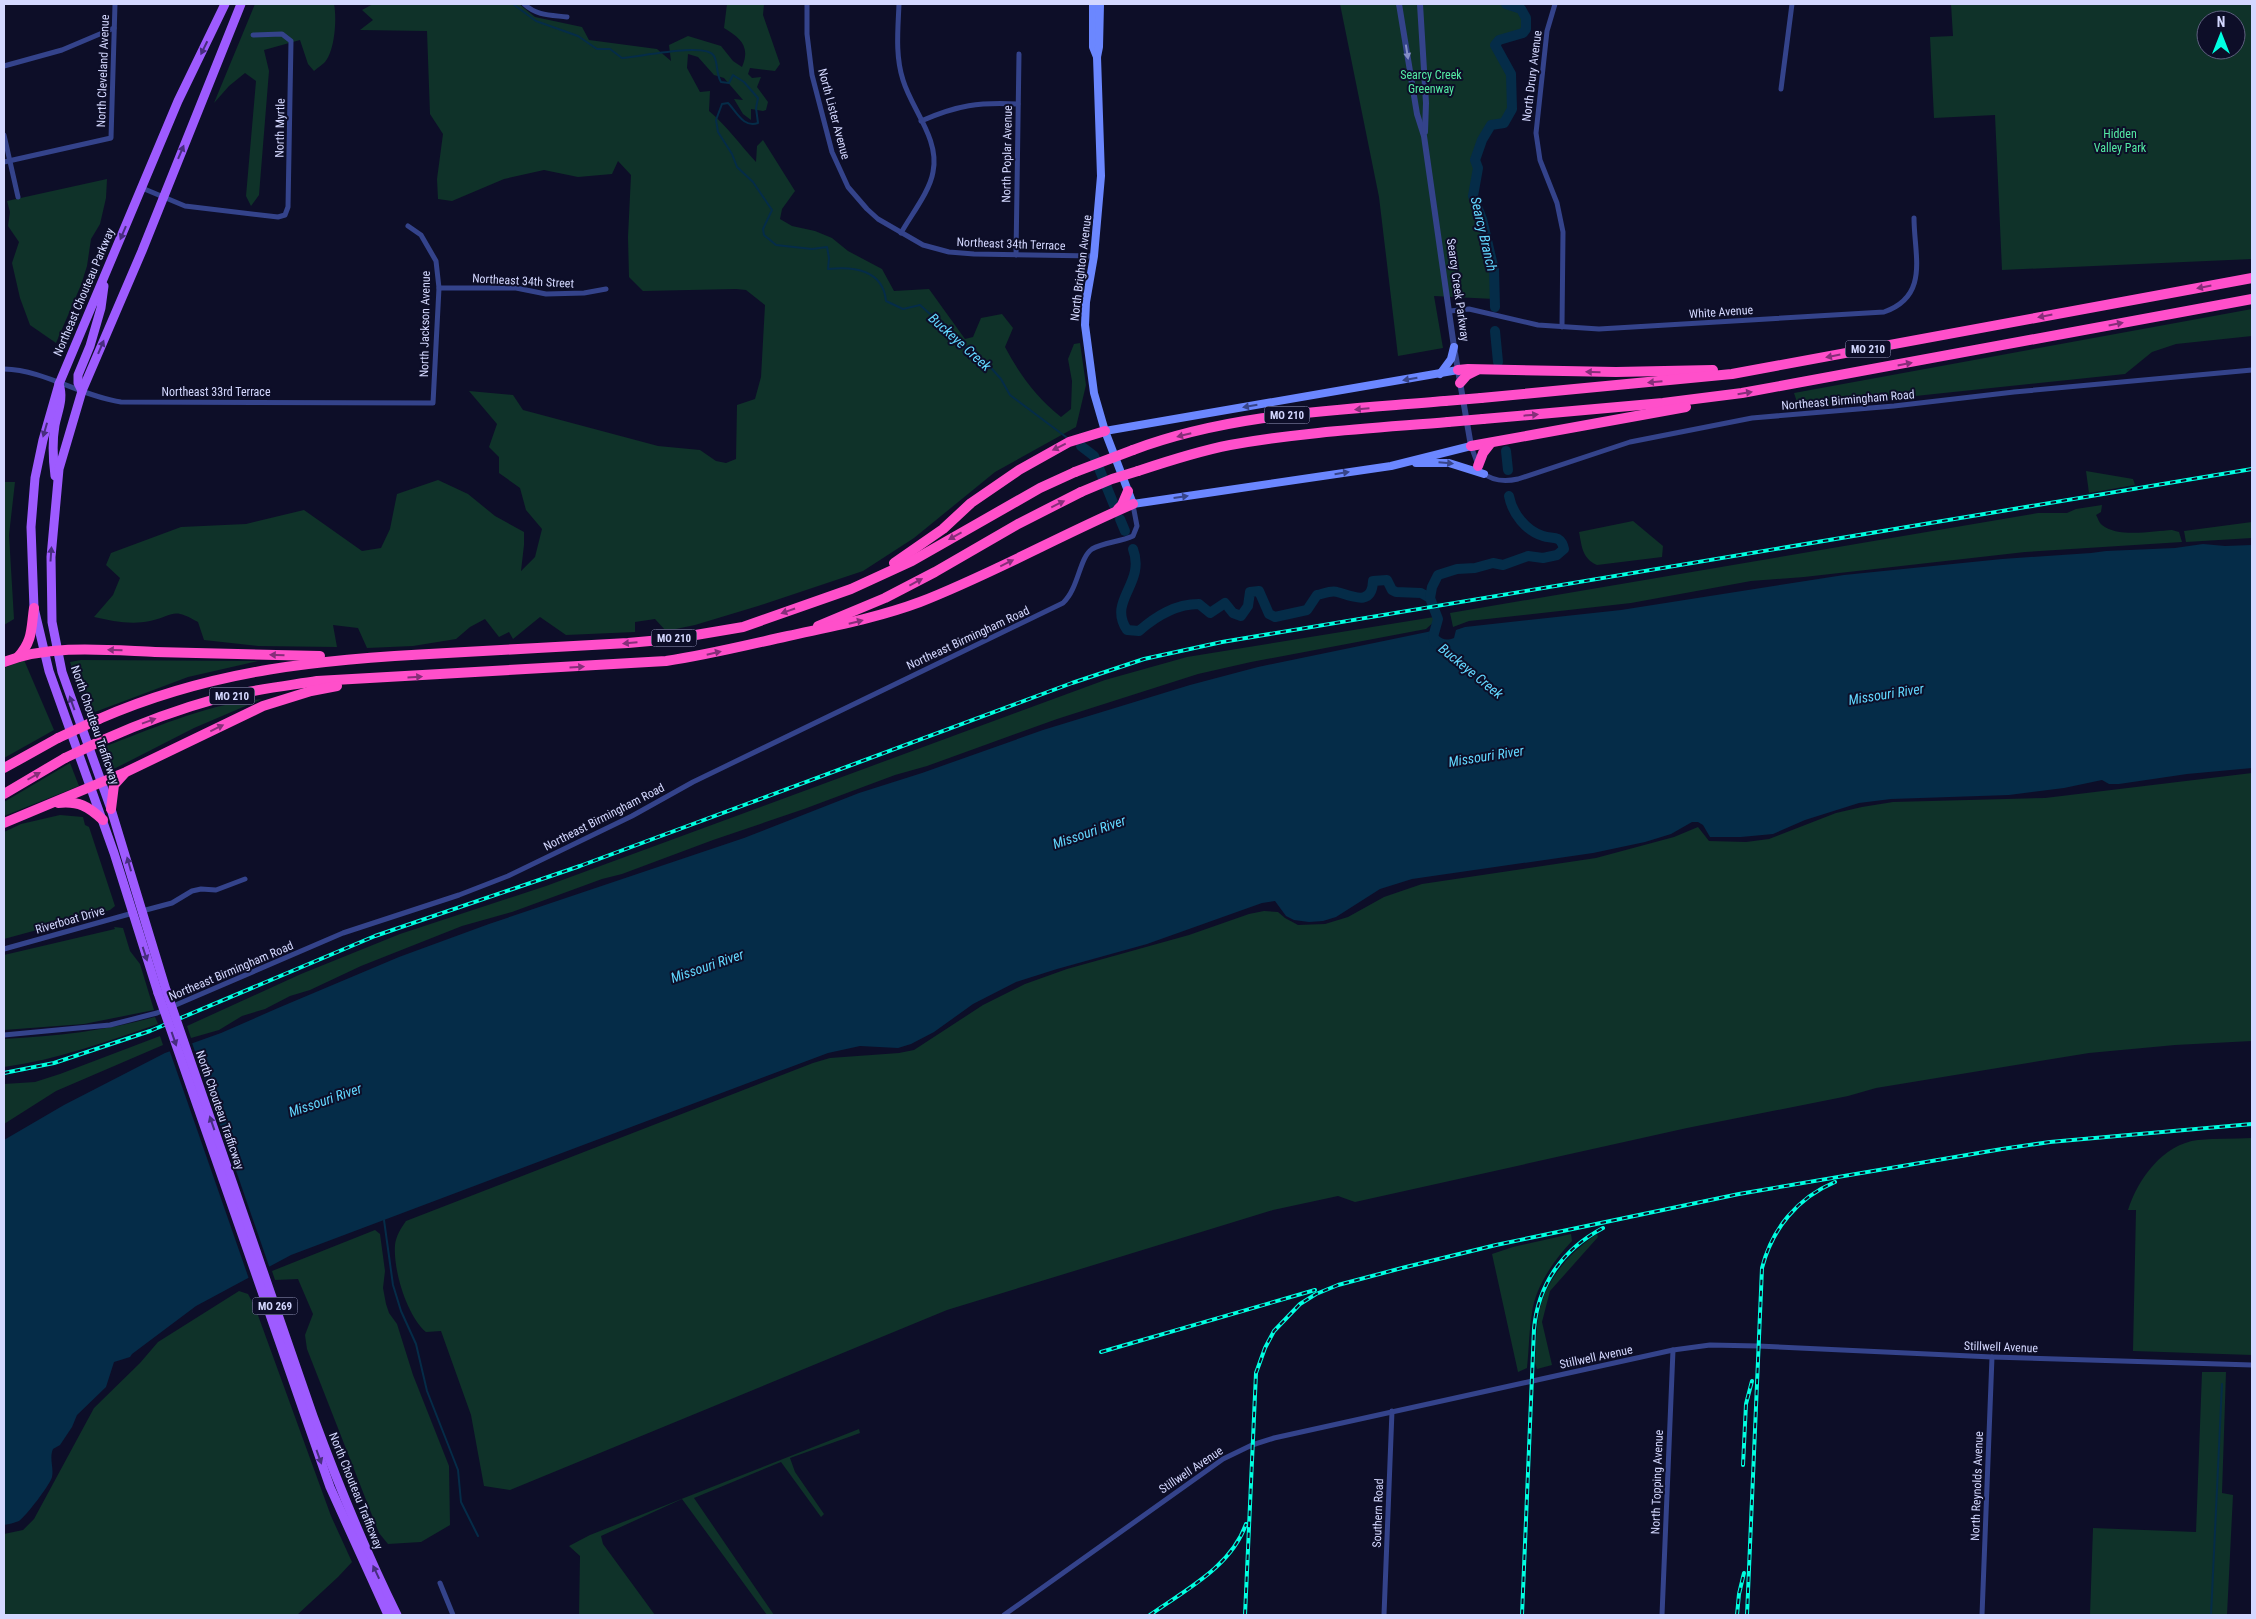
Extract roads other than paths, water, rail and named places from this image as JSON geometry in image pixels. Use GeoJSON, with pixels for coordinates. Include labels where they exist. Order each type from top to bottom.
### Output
{"type":"FeatureCollection","features":[{"type":"Feature","properties":{"kind":"highway","name":"MO 210"},"geometry":{"type":"LineString","coordinates":[[4,768],[58,738],[139,702],[190,686],[260,670],[361,657],[628,643],[672,639],[743,627],[851,589],[912,561],[1040,488],[1075,472],[1133,450],[1203,430],[1271,417],[1683,380],[1782,366],[2252,278]]}},
{"type":"Feature","properties":{"kind":"highway","name":"MO 210"},"geometry":{"type":"LineString","coordinates":[[4,794],[65,758],[146,721],[221,698],[317,681],[666,661],[700,656],[791,636],[884,598],[935,572],[1018,524],[1082,492],[1112,479],[1190,454],[1230,445],[1338,432],[1712,398],[1782,387],[2252,299]]}},
{"type":"Feature","properties":{"kind":"highway"},"geometry":{"type":"LineString","coordinates":[[1458,370],[1658,372],[1782,366]]}},
{"type":"Feature","properties":{"kind":"highway"},"geometry":{"type":"LineString","coordinates":[[1460,383],[1467,375],[1478,370]]}},
{"type":"Feature","properties":{"kind":"highway"},"geometry":{"type":"LineString","coordinates":[[1471,446],[1695,405],[1712,398]]}},
{"type":"Feature","properties":{"kind":"highway"},"geometry":{"type":"LineString","coordinates":[[851,589],[912,552],[943,529],[971,504],[1019,470],[1069,442],[1105,431]]}},
{"type":"Feature","properties":{"kind":"highway"},"geometry":{"type":"LineString","coordinates":[[1481,470],[1483,453],[1490,444]]}},
{"type":"Feature","properties":{"kind":"highway"},"geometry":{"type":"LineString","coordinates":[[1115,512],[1122,505],[1128,490]]}},
{"type":"Feature","properties":{"kind":"highway"},"geometry":{"type":"LineString","coordinates":[[791,636],[870,618],[918,602],[978,577],[1133,504]]}},
{"type":"Feature","properties":{"kind":"highway"},"geometry":{"type":"LineString","coordinates":[[18,657],[27,648],[31,637],[34,608]]}},
{"type":"Feature","properties":{"kind":"highway"},"geometry":{"type":"LineString","coordinates":[[4,662],[18,657],[57,651],[88,650],[361,657]]}},
{"type":"Feature","properties":{"kind":"highway"},"geometry":{"type":"LineString","coordinates":[[4,823],[126,772],[263,706],[311,691],[366,679]]}},
{"type":"Feature","properties":{"kind":"highway"},"geometry":{"type":"LineString","coordinates":[[111,809],[114,785],[126,772]]}},
{"type":"Feature","properties":{"kind":"highway"},"geometry":{"type":"LineString","coordinates":[[42,806],[79,802],[91,808],[103,820]]}},
{"type":"Feature","properties":{"kind":"main road","name":"Northeast Chouteau Parkway"},"geometry":{"type":"LineString","coordinates":[[34,608],[31,527],[35,478],[43,440],[60,384],[178,101],[225,4]]}},
{"type":"Feature","properties":{"kind":"main road"},"geometry":{"type":"LineString","coordinates":[[56,489],[62,456],[82,391],[241,4]]}},
{"type":"Feature","properties":{"kind":"main road","name":"North Brighton Avenue"},"geometry":{"type":"LineString","coordinates":[[1093,4],[1093,47],[1097,57],[1102,157],[1094,256],[1086,302],[1085,325],[1094,393],[1105,431],[1133,504]]}},
{"type":"Feature","properties":{"kind":"main road","name":"North Brighton Avenue"},"geometry":{"type":"LineString","coordinates":[[1097,57],[1100,47],[1100,4]]}},
{"type":"Feature","properties":{"kind":"main road"},"geometry":{"type":"LineString","coordinates":[[82,391],[78,383],[78,375],[90,346],[101,308],[106,273]]}},
{"type":"Feature","properties":{"kind":"main road"},"geometry":{"type":"LineString","coordinates":[[1440,374],[1451,359],[1454,348]]}},
{"type":"Feature","properties":{"kind":"main road"},"geometry":{"type":"LineString","coordinates":[[1105,431],[1458,370]]}},
{"type":"Feature","properties":{"kind":"main road"},"geometry":{"type":"LineString","coordinates":[[56,489],[53,460],[55,427],[63,395],[60,384]]}},
{"type":"Feature","properties":{"kind":"main road"},"geometry":{"type":"LineString","coordinates":[[1133,504],[1406,463],[1471,446]]}},
{"type":"Feature","properties":{"kind":"main road"},"geometry":{"type":"LineString","coordinates":[[1406,463],[1449,463],[1481,470]]}},
{"type":"Feature","properties":{"kind":"main road","name":"North Chouteau Trafficway"},"geometry":{"type":"LineString","coordinates":[[56,489],[51,557],[51,603],[57,651],[66,687],[111,809],[143,911],[162,992],[330,1487],[388,1615]]}},
{"type":"Feature","properties":{"kind":"main road","name":"North Chouteau Trafficway"},"geometry":{"type":"LineString","coordinates":[[34,608],[53,687],[103,820],[132,914],[162,992],[328,1458],[376,1573],[398,1615]]}},
{"type":"Feature","properties":{"kind":"street","name":"North Cleveland Avenue"},"geometry":{"type":"LineString","coordinates":[[11,161],[111,138],[115,4]]}},
{"type":"Feature","properties":{"kind":"street"},"geometry":{"type":"LineString","coordinates":[[524,4],[543,15],[567,17]]}},
{"type":"Feature","properties":{"kind":"street","name":"North Lister Avenue"},"geometry":{"type":"LineString","coordinates":[[807,4],[807,34],[812,75],[821,116],[837,166],[848,187],[867,209],[878,219],[901,232]]}},
{"type":"Feature","properties":{"kind":"street"},"geometry":{"type":"LineString","coordinates":[[899,4],[898,44],[900,68],[907,92],[933,148],[934,171],[932,179],[901,232]]}},
{"type":"Feature","properties":{"kind":"street","name":"Searcy Creek Parkway"},"geometry":{"type":"LineString","coordinates":[[1399,4],[1417,114],[1424,136],[1454,348],[1471,446]]}},
{"type":"Feature","properties":{"kind":"street","name":"Searcy Creek Parkway"},"geometry":{"type":"LineString","coordinates":[[1420,4],[1426,102],[1424,136]]}},
{"type":"Feature","properties":{"kind":"street","name":"North Drury Avenue"},"geometry":{"type":"LineString","coordinates":[[1555,4],[1547,31],[1536,133],[1540,160],[1557,203],[1563,232],[1562,328]]}},
{"type":"Feature","properties":{"kind":"street"},"geometry":{"type":"LineString","coordinates":[[1780,89],[1792,4]]}},
{"type":"Feature","properties":{"kind":"street"},"geometry":{"type":"LineString","coordinates":[[4,66],[62,50],[114,28]]}},
{"type":"Feature","properties":{"kind":"street","name":"North Myrtle"},"geometry":{"type":"LineString","coordinates":[[162,197],[185,206],[278,216],[285,215],[288,207],[291,41],[282,34],[253,35]]}},
{"type":"Feature","properties":{"kind":"street","name":"North Poplar Avenue"},"geometry":{"type":"LineString","coordinates":[[1016,255],[1019,54]]}},
{"type":"Feature","properties":{"kind":"street"},"geometry":{"type":"LineString","coordinates":[[921,121],[941,112],[971,104],[1018,104]]}},
{"type":"Feature","properties":{"kind":"street"},"geometry":{"type":"LineString","coordinates":[[4,135],[18,196]]}},
{"type":"Feature","properties":{"kind":"street"},"geometry":{"type":"LineString","coordinates":[[4,162],[11,161]]}},
{"type":"Feature","properties":{"kind":"street"},"geometry":{"type":"LineString","coordinates":[[142,188],[162,197]]}},
{"type":"Feature","properties":{"kind":"street","name":"White Avenue"},"geometry":{"type":"LineString","coordinates":[[1450,312],[1469,309],[1538,325],[1599,329],[1884,312],[1902,304],[1913,290],[1916,280],[1914,218]]}},
{"type":"Feature","properties":{"kind":"street","name":"North Jackson Avenue"},"geometry":{"type":"LineString","coordinates":[[408,226],[421,235],[430,247],[436,261],[439,288],[433,403]]}},
{"type":"Feature","properties":{"kind":"street","name":"Northeast 34th Terrace"},"geometry":{"type":"LineString","coordinates":[[901,232],[923,245],[949,252],[1094,256]]}},
{"type":"Feature","properties":{"kind":"street","name":"Northeast 34th Street"},"geometry":{"type":"LineString","coordinates":[[439,288],[516,288],[546,294],[584,294],[606,289]]}},
{"type":"Feature","properties":{"kind":"street","name":"Northeast 33rd Terrace"},"geometry":{"type":"LineString","coordinates":[[4,370],[29,372],[93,396],[121,402],[433,403]]}},
{"type":"Feature","properties":{"kind":"street","name":"Northeast Birmingham Road"},"geometry":{"type":"LineString","coordinates":[[1481,470],[1493,479],[1518,479],[1630,442],[1752,418],[1894,406],[2024,391],[2252,370]]}},
{"type":"Feature","properties":{"kind":"street"},"geometry":{"type":"LineString","coordinates":[[1471,446],[1481,470]]}},
{"type":"Feature","properties":{"kind":"street","name":"Northeast Birmingham Road"},"geometry":{"type":"LineString","coordinates":[[4,1035],[110,1025],[157,1013],[343,933],[459,895],[516,873],[632,816],[692,782],[1063,603],[1075,588],[1087,554],[1096,548],[1133,536],[1137,526],[1133,504]]}},
{"type":"Feature","properties":{"kind":"street","name":"Riverboat Drive"},"geometry":{"type":"LineString","coordinates":[[4,949],[172,903],[192,891],[202,889],[216,890],[246,879]]}},
{"type":"Feature","properties":{"kind":"street","name":"Stillwell Avenue"},"geometry":{"type":"LineString","coordinates":[[1004,1615],[1223,1458],[1252,1445],[1274,1438],[1392,1411],[1673,1350],[1710,1345],[1758,1346],[1992,1357],[2252,1365]]}},
{"type":"Feature","properties":{"kind":"street","name":"North Topping Avenue"},"geometry":{"type":"LineString","coordinates":[[1662,1615],[1673,1350]]}},
{"type":"Feature","properties":{"kind":"street","name":"North Reynolds Avenue"},"geometry":{"type":"LineString","coordinates":[[1982,1615],[1992,1357]]}},
{"type":"Feature","properties":{"kind":"street","name":"Southern Road"},"geometry":{"type":"LineString","coordinates":[[1384,1615],[1392,1411]]}},
{"type":"Feature","properties":{"kind":"street"},"geometry":{"type":"LineString","coordinates":[[440,1583],[453,1615]]}},
{"type":"Feature","properties":{"kind":"water","name":"Missouri River"},"geometry":{"type":"Polygon","coordinates":[[[2203,544],[2225,546],[2252,545],[2252,768],[2187,774],[2119,784],[2109,784],[2102,780],[2064,788],[2009,795],[1891,799],[1859,803],[1805,820],[1773,834],[1710,837],[1703,825],[1698,822],[1692,822],[1671,834],[1645,842],[1593,853],[1412,879],[1380,889],[1336,917],[1323,921],[1294,920],[1286,916],[1275,901],[1262,903],[1147,944],[1016,982],[973,1004],[934,1032],[911,1044],[898,1048],[860,1046],[828,1053],[291,1255],[196,1306],[130,1357],[114,1362],[106,1387],[77,1415],[72,1427],[60,1445],[53,1449],[51,1456],[52,1477],[47,1487],[19,1521],[4,1525],[4,1140],[64,1105],[165,1053],[221,1033],[399,957],[489,924],[744,838],[859,793],[1043,730],[1190,685],[1258,667],[1432,631],[1443,639],[1449,639],[1454,638],[1456,630],[1465,627],[1621,610],[1844,575],[2002,559],[2175,548],[2203,544]]]}},
{"type":"Feature","properties":{"kind":"waterway","name":"Buckeye Creek"},"geometry":{"type":"LineString","coordinates":[[513,4],[536,21],[578,36],[597,49],[610,49],[622,58],[686,50],[699,50],[714,56],[721,82],[729,83],[733,75],[744,82],[758,98],[756,108],[758,123],[753,124],[744,121],[728,103],[722,104],[716,120],[718,132],[732,154],[737,167],[753,182],[772,210],[763,229],[764,235],[776,245],[812,249],[827,247],[828,269],[848,268],[866,272],[879,282],[884,291],[886,301],[903,309],[920,305],[950,332],[958,343],[992,369],[1001,379],[1010,395],[1066,437]]}},
{"type":"Feature","properties":{"kind":"waterway","name":"Searcy Branch"},"geometry":{"type":"LineString","coordinates":[[1495,307],[1494,270],[1482,219],[1473,196],[1478,168],[1475,160],[1482,140],[1491,125],[1504,123],[1512,109],[1511,74],[1495,45],[1499,40],[1523,33],[1526,29],[1526,18],[1521,9],[1506,4]]}},
{"type":"Feature","properties":{"kind":"waterway","name":"Searcy Branch"},"geometry":{"type":"LineString","coordinates":[[1495,331],[1498,362]]}},
{"type":"Feature","properties":{"kind":"waterway","name":"Buckeye Creek"},"geometry":{"type":"LineString","coordinates":[[1081,446],[1094,456],[1114,505]]}},
{"type":"Feature","properties":{"kind":"waterway","name":"Searcy Branch"},"geometry":{"type":"LineString","coordinates":[[1506,451],[1508,470]]}},
{"type":"Feature","properties":{"kind":"waterway","name":"Searcy Branch"},"geometry":{"type":"LineString","coordinates":[[1430,598],[1432,587],[1438,575],[1457,569],[1475,568],[1493,563],[1503,565],[1528,556],[1543,558],[1557,555],[1564,549],[1558,539],[1537,534],[1526,526],[1513,509],[1509,496]]}},
{"type":"Feature","properties":{"kind":"waterway","name":"Buckeye Creek"},"geometry":{"type":"LineString","coordinates":[[1120,519],[1125,531]]}},
{"type":"Feature","properties":{"kind":"waterway","name":"Buckeye Creek"},"geometry":{"type":"LineString","coordinates":[[1133,549],[1136,561],[1135,572],[1121,610],[1122,619],[1127,630],[1139,631],[1152,620],[1166,612],[1190,605],[1199,604],[1210,613],[1225,603],[1233,613],[1241,616],[1248,606],[1250,592],[1259,591],[1269,614],[1275,617],[1307,610],[1317,595],[1327,592],[1360,598],[1365,597],[1372,589],[1373,581],[1387,580],[1392,590],[1396,592],[1421,593],[1430,598],[1438,619],[1433,637],[1435,642]]}},
{"type":"Feature","properties":{"kind":"waterway"},"geometry":{"type":"LineString","coordinates":[[384,1220],[393,1285],[401,1311],[416,1344],[427,1391],[458,1470],[461,1502],[478,1536]]}},
{"type":"Feature","properties":{"kind":"waterway"},"geometry":{"type":"LineString","coordinates":[[2211,1615],[2222,1384]]}},
{"type":"Feature","properties":{"kind":"railway"},"geometry":{"type":"LineString","coordinates":[[4,1073],[54,1063],[150,1031],[375,936],[580,866],[1072,683],[1144,659],[1222,642],[2252,469]]}},
{"type":"Feature","properties":{"kind":"railway"},"geometry":{"type":"LineString","coordinates":[[1245,1615],[1256,1373],[1265,1348],[1274,1331],[1300,1304],[1316,1294],[1338,1285],[1496,1245],[1739,1194],[2050,1142],[2252,1124]]}},
{"type":"Feature","properties":{"kind":"railway"},"geometry":{"type":"LineString","coordinates":[[1747,1615],[1762,1268],[1772,1240],[1788,1216],[1809,1197],[1835,1182]]}},
{"type":"Feature","properties":{"kind":"railway"},"geometry":{"type":"LineString","coordinates":[[1522,1615],[1536,1313],[1547,1283],[1565,1257],[1576,1246],[1603,1228]]}},
{"type":"Feature","properties":{"kind":"railway"},"geometry":{"type":"LineString","coordinates":[[1101,1352],[1315,1290]]}},
{"type":"Feature","properties":{"kind":"railway"},"geometry":{"type":"LineString","coordinates":[[1743,1465],[1746,1404],[1752,1381]]}},
{"type":"Feature","properties":{"kind":"railway"},"geometry":{"type":"LineString","coordinates":[[1150,1615],[1192,1587],[1218,1565],[1230,1553],[1246,1524]]}},
{"type":"Feature","properties":{"kind":"railway"},"geometry":{"type":"LineString","coordinates":[[1737,1615],[1744,1573]]}},
{"type":"Feature","properties":{"kind":"park label","name":"Searcy Creek Greenway"},"geometry":{"type":"Point","coordinates":[1431,82]}},
{"type":"Feature","properties":{"kind":"park label","name":"Hidden Valley Park"},"geometry":{"type":"Point","coordinates":[2120,141]}}]}
